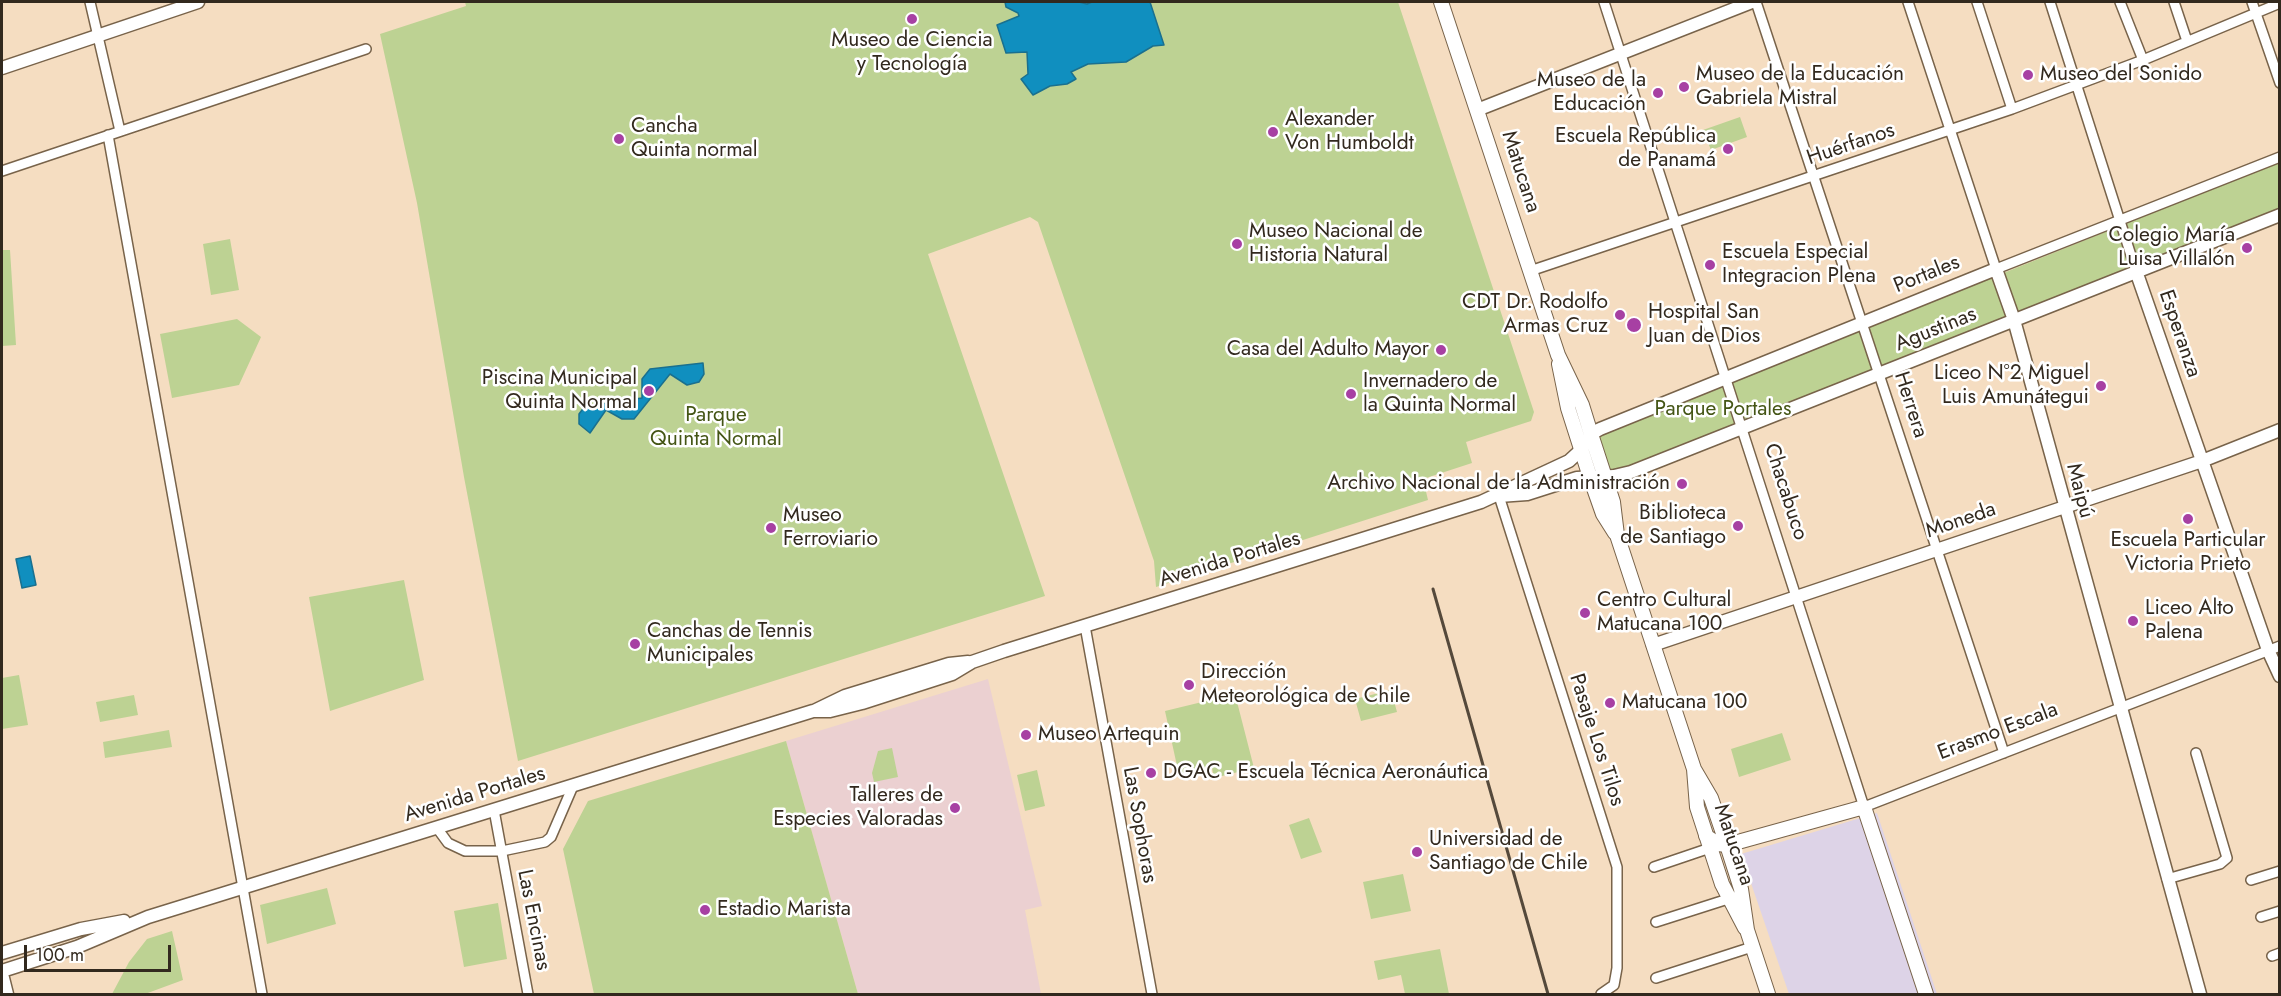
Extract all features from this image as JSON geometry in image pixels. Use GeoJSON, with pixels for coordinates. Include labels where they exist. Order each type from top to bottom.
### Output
{"type":"FeatureCollection","features":[{"type":"Feature","properties":{"kind":"main road","name":"Matucana"},"geometry":{"type":"LineString","coordinates":[[1441,2],[1558,355],[1582,405],[1592,434],[1613,502],[1617,535],[1694,769],[1711,798],[1727,845],[1741,890],[1747,930],[1768,994]]}},
{"type":"Feature","properties":{"kind":"main road","name":"Matucana"},"geometry":{"type":"LineString","coordinates":[[1558,355],[1564,396],[1581,450],[1603,514],[1617,535]]}},
{"type":"Feature","properties":{"kind":"main road","name":"Matucana"},"geometry":{"type":"LineString","coordinates":[[1694,769],[1695,798],[1708,842],[1728,899],[1747,930]]}},
{"type":"Feature","properties":{"kind":"main road","name":"Erasmo Escala"},"geometry":{"type":"LineString","coordinates":[[1727,845],[1864,807]]}},
{"type":"Feature","properties":{"kind":"main road","name":"Chacabuco"},"geometry":{"type":"LineString","coordinates":[[1864,807],[1926,994]]}},
{"type":"Feature","properties":{"kind":"main road"},"geometry":{"type":"LineString","coordinates":[[1708,842],[1727,845]]}},
{"type":"Feature","properties":{"kind":"street"},"geometry":{"type":"LineString","coordinates":[[90,2],[120,131]]}},
{"type":"Feature","properties":{"kind":"street"},"geometry":{"type":"LineString","coordinates":[[2,68],[198,2]]}},
{"type":"Feature","properties":{"kind":"street","name":"Chacabuco"},"geometry":{"type":"LineString","coordinates":[[1604,2],[1864,807]]}},
{"type":"Feature","properties":{"kind":"street"},"geometry":{"type":"LineString","coordinates":[[1477,110],[1752,2]]}},
{"type":"Feature","properties":{"kind":"street","name":"Herrera"},"geometry":{"type":"LineString","coordinates":[[1756,2],[1881,374],[2004,753]]}},
{"type":"Feature","properties":{"kind":"street","name":"Maipú"},"geometry":{"type":"LineString","coordinates":[[1908,2],[2014,320],[2063,507],[2200,994]]}},
{"type":"Feature","properties":{"kind":"street"},"geometry":{"type":"LineString","coordinates":[[1977,2],[2012,109]]}},
{"type":"Feature","properties":{"kind":"street","name":"Esperanza"},"geometry":{"type":"LineString","coordinates":[[2050,2],[2136,271],[2202,461],[2274,648],[2280,676]]}},
{"type":"Feature","properties":{"kind":"street"},"geometry":{"type":"LineString","coordinates":[[2120,2],[2144,60]]}},
{"type":"Feature","properties":{"kind":"street"},"geometry":{"type":"LineString","coordinates":[[2174,2],[2187,41]]}},
{"type":"Feature","properties":{"kind":"street"},"geometry":{"type":"LineString","coordinates":[[2252,2],[2280,83]]}},
{"type":"Feature","properties":{"kind":"street","name":"Huérfanos"},"geometry":{"type":"LineString","coordinates":[[1530,272],[2012,109],[2144,60],[2280,3]]}},
{"type":"Feature","properties":{"kind":"street"},"geometry":{"type":"LineString","coordinates":[[2,171],[366,49]]}},
{"type":"Feature","properties":{"kind":"street"},"geometry":{"type":"LineString","coordinates":[[108,135],[262,994]]}},
{"type":"Feature","properties":{"kind":"street","name":"Portales"},"geometry":{"type":"LineString","coordinates":[[1592,434],[1862,322],[2280,157]]}},
{"type":"Feature","properties":{"kind":"street","name":"Agustinas"},"geometry":{"type":"LineString","coordinates":[[1605,477],[1623,474],[1743,429],[2280,215]]}},
{"type":"Feature","properties":{"kind":"street","name":"Moneda"},"geometry":{"type":"LineString","coordinates":[[1653,645],[2202,461],[2280,430]]}},
{"type":"Feature","properties":{"kind":"street","name":"Avenida Portales"},"geometry":{"type":"LineString","coordinates":[[1499,496],[1520,482],[1569,460],[1581,450],[1592,434]]}},
{"type":"Feature","properties":{"kind":"street","name":"Avenida Portales"},"geometry":{"type":"LineString","coordinates":[[2,953],[81,929],[148,916],[813,711],[830,711],[855,705],[951,674],[972,662],[1499,496],[1527,494],[1577,478],[1605,477]]}},
{"type":"Feature","properties":{"kind":"street","name":"Pasaje Los Tilos"},"geometry":{"type":"LineString","coordinates":[[1499,496],[1617,867],[1617,968],[1614,985],[1601,994]]}},
{"type":"Feature","properties":{"kind":"street","name":"Las Sophoras"},"geometry":{"type":"LineString","coordinates":[[1085,627],[1152,994]]}},
{"type":"Feature","properties":{"kind":"street","name":"Erasmo Escala"},"geometry":{"type":"LineString","coordinates":[[1864,807],[2274,648]]}},
{"type":"Feature","properties":{"kind":"street"},"geometry":{"type":"LineString","coordinates":[[2168,879],[2220,864],[2227,858],[2196,753]]}},
{"type":"Feature","properties":{"kind":"street","name":"Las Encinas"},"geometry":{"type":"LineString","coordinates":[[436,828],[456,848],[502,851],[548,840],[573,786]]}},
{"type":"Feature","properties":{"kind":"street","name":"Las Encinas"},"geometry":{"type":"LineString","coordinates":[[494,810],[528,994]]}},
{"type":"Feature","properties":{"kind":"street"},"geometry":{"type":"LineString","coordinates":[[1654,867],[1708,842]]}},
{"type":"Feature","properties":{"kind":"street"},"geometry":{"type":"LineString","coordinates":[[2251,880],[2280,871]]}},
{"type":"Feature","properties":{"kind":"street"},"geometry":{"type":"LineString","coordinates":[[1656,922],[1728,899]]}},
{"type":"Feature","properties":{"kind":"street"},"geometry":{"type":"LineString","coordinates":[[2261,917],[2280,911]]}},
{"type":"Feature","properties":{"kind":"street","name":"Avenida Portales"},"geometry":{"type":"LineString","coordinates":[[2,973],[77,947],[148,916]]}},
{"type":"Feature","properties":{"kind":"street"},"geometry":{"type":"LineString","coordinates":[[1656,978],[1752,947]]}},
{"type":"Feature","properties":{"kind":"street"},"geometry":{"type":"LineString","coordinates":[[2,973],[7,994]]}},
{"type":"Feature","properties":{"kind":"shaded area"},"geometry":{"type":"Polygon","coordinates":[[[988,679],[1042,906],[1025,910],[1041,994],[858,994],[786,741],[988,679]]]}},
{"type":"Feature","properties":{"kind":"shaded area"},"geometry":{"type":"Polygon","coordinates":[[[1877,813],[1937,994],[1789,994],[1741,854],[1877,813]]]}},
{"type":"Feature","properties":{"kind":"green space","name":"Parque Quinta Normal"},"geometry":{"type":"Polygon","coordinates":[[[465,2],[1398,2],[1534,412],[1531,421],[1466,442],[1472,463],[1423,479],[1428,500],[1156,587],[1154,561],[1038,222],[1030,217],[928,254],[1045,596],[518,761],[464,477],[417,203],[380,34],[466,6],[465,2]]]}},
{"type":"Feature","properties":{"kind":"green space"},"geometry":{"type":"Polygon","coordinates":[[[1740,117],[1747,137],[1711,150],[1703,130],[1740,117]]]}},
{"type":"Feature","properties":{"kind":"green space","name":"Parque Portales"},"geometry":{"type":"Polygon","coordinates":[[[2279,162],[2279,208],[1619,475],[1610,473],[1599,436],[2279,162]]]}},
{"type":"Feature","properties":{"kind":"green space"},"geometry":{"type":"Polygon","coordinates":[[[230,239],[239,290],[211,295],[203,244],[230,239]]]}},
{"type":"Feature","properties":{"kind":"green space"},"geometry":{"type":"Polygon","coordinates":[[[2,250],[10,250],[16,345],[2,346],[2,250]]]}},
{"type":"Feature","properties":{"kind":"green space"},"geometry":{"type":"Polygon","coordinates":[[[237,319],[261,337],[239,385],[172,398],[160,334],[237,319]]]}},
{"type":"Feature","properties":{"kind":"green space"},"geometry":{"type":"Polygon","coordinates":[[[404,580],[424,680],[330,711],[309,597],[404,580]]]}},
{"type":"Feature","properties":{"kind":"green space"},"geometry":{"type":"Polygon","coordinates":[[[19,675],[28,725],[2,729],[2,678],[19,675]]]}},
{"type":"Feature","properties":{"kind":"green space"},"geometry":{"type":"Polygon","coordinates":[[[1391,690],[1397,712],[1361,721],[1355,699],[1391,690]]]}},
{"type":"Feature","properties":{"kind":"green space"},"geometry":{"type":"Polygon","coordinates":[[[1235,694],[1254,768],[1214,778],[1212,768],[1179,775],[1165,711],[1235,694]]]}},
{"type":"Feature","properties":{"kind":"green space"},"geometry":{"type":"Polygon","coordinates":[[[134,695],[138,715],[100,722],[96,702],[134,695]]]}},
{"type":"Feature","properties":{"kind":"green space"},"geometry":{"type":"Polygon","coordinates":[[[169,730],[172,747],[105,758],[103,742],[169,730]]]}},
{"type":"Feature","properties":{"kind":"green space"},"geometry":{"type":"Polygon","coordinates":[[[1782,733],[1791,760],[1739,777],[1731,749],[1782,733]]]}},
{"type":"Feature","properties":{"kind":"green space","name":"Estadio Marista"},"geometry":{"type":"Polygon","coordinates":[[[786,741],[858,994],[594,994],[563,849],[588,801],[786,741]]]}},
{"type":"Feature","properties":{"kind":"green space"},"geometry":{"type":"Polygon","coordinates":[[[892,748],[898,777],[874,782],[872,773],[878,751],[892,748]]]}},
{"type":"Feature","properties":{"kind":"green space"},"geometry":{"type":"Polygon","coordinates":[[[1037,770],[1045,806],[1025,811],[1017,775],[1037,770]]]}},
{"type":"Feature","properties":{"kind":"green space"},"geometry":{"type":"Polygon","coordinates":[[[1309,818],[1322,852],[1301,859],[1289,825],[1309,818]]]}},
{"type":"Feature","properties":{"kind":"green space"},"geometry":{"type":"Polygon","coordinates":[[[1403,874],[1411,911],[1371,919],[1363,882],[1403,874]]]}},
{"type":"Feature","properties":{"kind":"green space"},"geometry":{"type":"Polygon","coordinates":[[[327,888],[336,924],[267,944],[260,905],[327,888]]]}},
{"type":"Feature","properties":{"kind":"green space"},"geometry":{"type":"Polygon","coordinates":[[[498,903],[507,959],[464,967],[454,911],[498,903]]]}},
{"type":"Feature","properties":{"kind":"green space"},"geometry":{"type":"Polygon","coordinates":[[[172,931],[183,980],[145,994],[112,994],[129,962],[147,939],[172,931]]]}},
{"type":"Feature","properties":{"kind":"green space"},"geometry":{"type":"Polygon","coordinates":[[[1440,949],[1449,994],[1405,994],[1401,975],[1378,980],[1374,961],[1440,949]]]}},
{"type":"Feature","properties":{"kind":"water"},"geometry":{"type":"Polygon","coordinates":[[[1005,2],[1079,2],[1087,4],[1092,2],[1150,2],[1164,45],[1153,46],[1126,62],[1088,64],[1071,72],[1076,79],[1067,84],[1050,86],[1033,95],[1021,79],[1028,74],[1027,52],[1006,53],[997,25],[1019,16],[1018,13],[1006,7],[1005,2]]]}},
{"type":"Feature","properties":{"kind":"water","name":"Piscina Municipal Quinta Normal"},"geometry":{"type":"Polygon","coordinates":[[[703,363],[704,374],[699,382],[687,385],[670,374],[634,419],[622,419],[606,410],[590,433],[579,424],[579,414],[585,406],[642,398],[642,379],[650,369],[703,363]]]}},
{"type":"Feature","properties":{"kind":"water"},"geometry":{"type":"Polygon","coordinates":[[[30,556],[36,585],[22,588],[16,559],[30,556]]]}},
{"type":"Feature","properties":{"kind":"railway"},"geometry":{"type":"LineString","coordinates":[[1433,589],[1548,994]]}},
{"type":"Feature","properties":{"kind":"place","name":"Museo de Ciencia y Tecnología"},"geometry":{"type":"Point","coordinates":[912,19]}},
{"type":"Feature","properties":{"kind":"place","name":"Museo del Sonido"},"geometry":{"type":"Point","coordinates":[2028,75]}},
{"type":"Feature","properties":{"kind":"place","name":"Museo de la Educación Gabriela Mistral"},"geometry":{"type":"Point","coordinates":[1684,87]}},
{"type":"Feature","properties":{"kind":"place","name":"Museo de la Educación"},"geometry":{"type":"Point","coordinates":[1658,93]}},
{"type":"Feature","properties":{"kind":"place","name":"Alexander Von Humboldt"},"geometry":{"type":"Point","coordinates":[1273,132]}},
{"type":"Feature","properties":{"kind":"place","name":"Cancha Quinta normal"},"geometry":{"type":"Point","coordinates":[619,139]}},
{"type":"Feature","properties":{"kind":"place","name":"Escuela República de Panamá"},"geometry":{"type":"Point","coordinates":[1728,149]}},
{"type":"Feature","properties":{"kind":"place","name":"Museo Nacional de Historia Natural"},"geometry":{"type":"Point","coordinates":[1237,244]}},
{"type":"Feature","properties":{"kind":"place","name":"Colegio María Luisa Villalón"},"geometry":{"type":"Point","coordinates":[2247,248]}},
{"type":"Feature","properties":{"kind":"place","name":"Escuela Especial Integracion Plena"},"geometry":{"type":"Point","coordinates":[1710,265]}},
{"type":"Feature","properties":{"kind":"place","name":"CDT Dr. Rodolfo Armas Cruz"},"geometry":{"type":"Point","coordinates":[1620,315]}},
{"type":"Feature","properties":{"kind":"place","name":"Hospital San Juan de Dios"},"geometry":{"type":"Point","coordinates":[1634,325]}},
{"type":"Feature","properties":{"kind":"place","name":"Casa del Adulto Mayor"},"geometry":{"type":"Point","coordinates":[1441,350]}},
{"type":"Feature","properties":{"kind":"place","name":"Liceo Nº2 Miguel Luis Amunátegui"},"geometry":{"type":"Point","coordinates":[2101,386]}},
{"type":"Feature","properties":{"kind":"place","name":"Piscina Municipal Quinta Normal"},"geometry":{"type":"Point","coordinates":[649,391]}},
{"type":"Feature","properties":{"kind":"place","name":"Invernadero de la Quinta Normal"},"geometry":{"type":"Point","coordinates":[1351,394]}},
{"type":"Feature","properties":{"kind":"place","name":"Archivo Nacional de la Administración"},"geometry":{"type":"Point","coordinates":[1682,484]}},
{"type":"Feature","properties":{"kind":"place","name":"Escuela Particular Victoria Prieto"},"geometry":{"type":"Point","coordinates":[2188,519]}},
{"type":"Feature","properties":{"kind":"place","name":"Biblioteca de Santiago"},"geometry":{"type":"Point","coordinates":[1738,526]}},
{"type":"Feature","properties":{"kind":"place","name":"Museo Ferroviario"},"geometry":{"type":"Point","coordinates":[771,528]}},
{"type":"Feature","properties":{"kind":"place","name":"Centro Cultural Matucana 100"},"geometry":{"type":"Point","coordinates":[1585,613]}},
{"type":"Feature","properties":{"kind":"place","name":"Liceo Alto Palena"},"geometry":{"type":"Point","coordinates":[2133,621]}},
{"type":"Feature","properties":{"kind":"place","name":"Canchas de Tennis Municipales"},"geometry":{"type":"Point","coordinates":[635,644]}},
{"type":"Feature","properties":{"kind":"place","name":"Dirección Meteorológica de Chile"},"geometry":{"type":"Point","coordinates":[1189,685]}},
{"type":"Feature","properties":{"kind":"place","name":"Matucana 100"},"geometry":{"type":"Point","coordinates":[1610,703]}},
{"type":"Feature","properties":{"kind":"place","name":"Museo Artequin"},"geometry":{"type":"Point","coordinates":[1026,735]}},
{"type":"Feature","properties":{"kind":"place","name":"DGAC - Escuela Técnica Aeronáutica"},"geometry":{"type":"Point","coordinates":[1151,773]}},
{"type":"Feature","properties":{"kind":"place","name":"Talleres de Especies Valoradas"},"geometry":{"type":"Point","coordinates":[955,808]}},
{"type":"Feature","properties":{"kind":"place","name":"Universidad de Santiago de Chile"},"geometry":{"type":"Point","coordinates":[1417,852]}},
{"type":"Feature","properties":{"kind":"place","name":"Estadio Marista"},"geometry":{"type":"Point","coordinates":[705,910]}}]}
